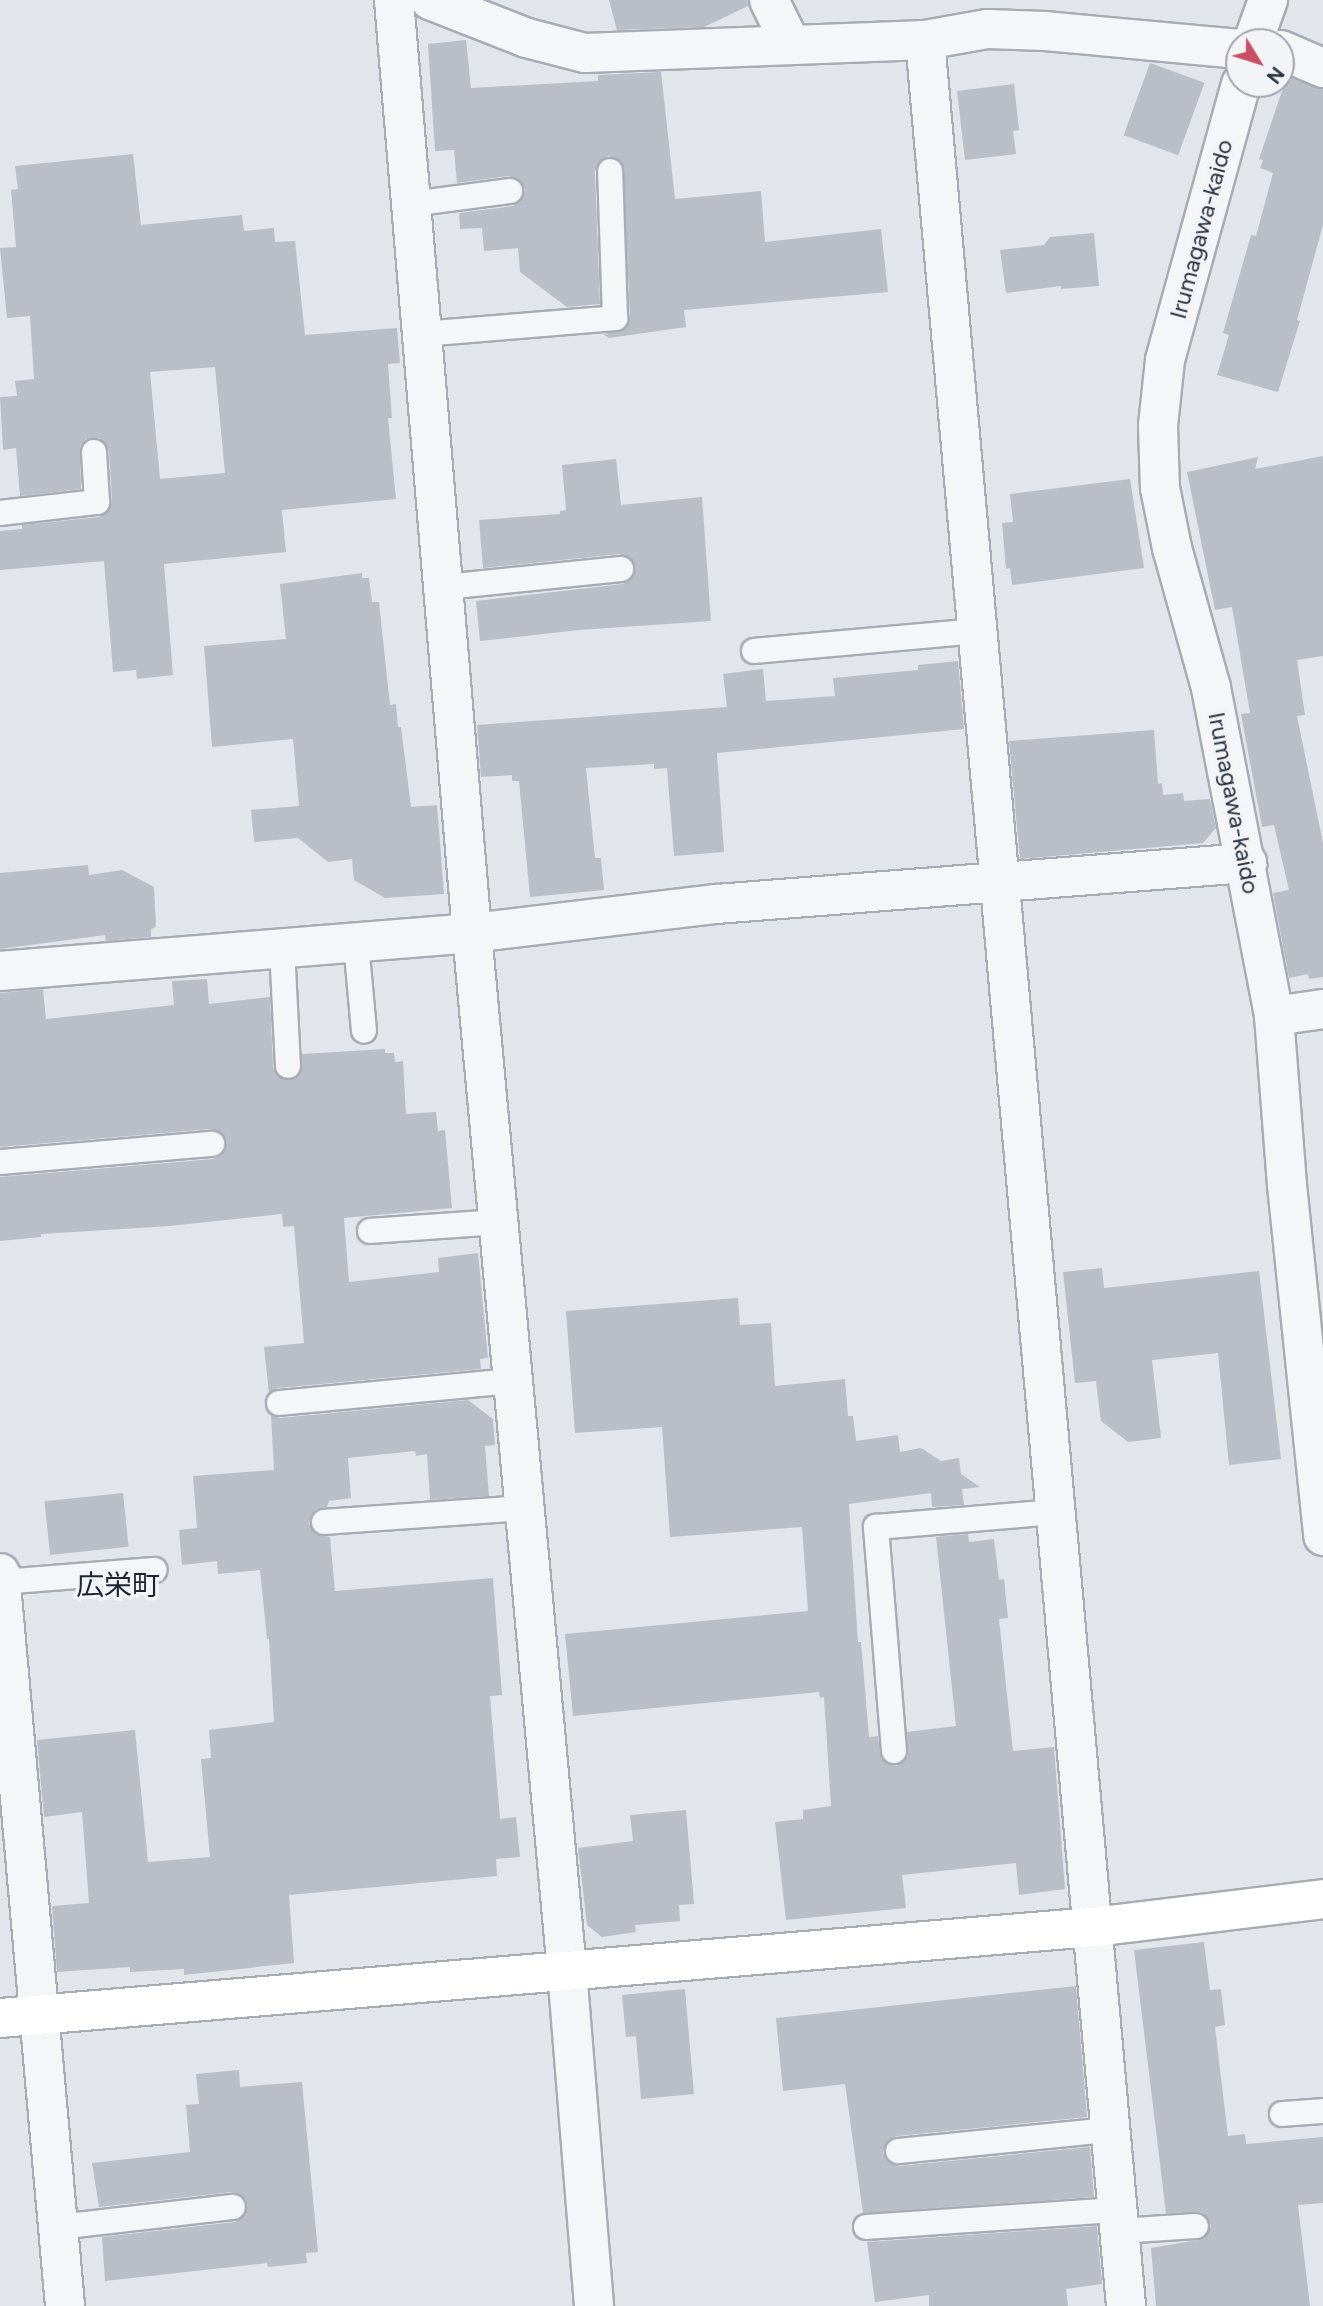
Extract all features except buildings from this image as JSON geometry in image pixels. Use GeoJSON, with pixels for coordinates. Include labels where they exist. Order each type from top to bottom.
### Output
{"type":"FeatureCollection","features":[{"type":"Feature","properties":{"kind":"street"},"geometry":{"type":"LineString","coordinates":[[394,0],[472,933],[567,1970],[594,2306]]}},
{"type":"Feature","properties":{"kind":"street"},"geometry":{"type":"LineString","coordinates":[[430,0],[527,38],[585,52],[925,40],[987,29],[1225,42]]}},
{"type":"Feature","properties":{"kind":"street"},"geometry":{"type":"LineString","coordinates":[[769,0],[791,45]]}},
{"type":"Feature","properties":{"kind":"street"},"geometry":{"type":"LineString","coordinates":[[1262,28],[1268,0]]}},
{"type":"Feature","properties":{"kind":"street"},"geometry":{"type":"LineString","coordinates":[[925,40],[997,882],[1126,2306]]}},
{"type":"Feature","properties":{"kind":"street"},"geometry":{"type":"LineString","coordinates":[[1295,58],[1323,68]]}},
{"type":"Feature","properties":{"kind":"street","name":"Irumagawa-kaido"},"geometry":{"type":"LineString","coordinates":[[1237,98],[1165,360],[1157,426],[1160,488],[1211,688],[1247,863],[1274,1016],[1287,1185],[1323,1536]]}},
{"type":"Feature","properties":{"kind":"street"},"geometry":{"type":"LineString","coordinates":[[0,971],[472,933],[716,904],[1247,863]]}},
{"type":"Feature","properties":{"kind":"street"},"geometry":{"type":"LineString","coordinates":[[1274,1016],[1323,1009]]}},
{"type":"Feature","properties":{"kind":"street"},"geometry":{"type":"LineString","coordinates":[[0,1573],[65,2306]]}},
{"type":"Feature","properties":{"kind":"street"},"geometry":{"type":"LineString","coordinates":[[0,2018],[1093,1927],[1323,1899]]}},
{"type":"Feature","properties":{"kind":"lane"},"geometry":{"type":"LineString","coordinates":[[422,334],[615,318],[610,171]]}},
{"type":"Feature","properties":{"kind":"lane"},"geometry":{"type":"LineString","coordinates":[[411,204],[510,191]]}},
{"type":"Feature","properties":{"kind":"lane"},"geometry":{"type":"LineString","coordinates":[[0,513],[97,502],[94,452]]}},
{"type":"Feature","properties":{"kind":"lane"},"geometry":{"type":"LineString","coordinates":[[444,587],[621,569]]}},
{"type":"Feature","properties":{"kind":"lane"},"geometry":{"type":"LineString","coordinates":[[754,651],[977,632]]}},
{"type":"Feature","properties":{"kind":"lane"},"geometry":{"type":"LineString","coordinates":[[356,943],[363,1031]]}},
{"type":"Feature","properties":{"kind":"lane"},"geometry":{"type":"LineString","coordinates":[[282,948],[288,1066]]}},
{"type":"Feature","properties":{"kind":"lane"},"geometry":{"type":"LineString","coordinates":[[0,1162],[212,1144]]}},
{"type":"Feature","properties":{"kind":"lane"},"geometry":{"type":"LineString","coordinates":[[370,1231],[498,1222]]}},
{"type":"Feature","properties":{"kind":"lane"},"geometry":{"type":"LineString","coordinates":[[279,1403],[513,1381]]}},
{"type":"Feature","properties":{"kind":"lane"},"geometry":{"type":"LineString","coordinates":[[324,1522],[524,1508]]}},
{"type":"Feature","properties":{"kind":"lane"},"geometry":{"type":"LineString","coordinates":[[894,1751],[876,1527],[1055,1512]]}},
{"type":"Feature","properties":{"kind":"lane"},"geometry":{"type":"LineString","coordinates":[[1,1582],[155,1570]]}},
{"type":"Feature","properties":{"kind":"lane"},"geometry":{"type":"LineString","coordinates":[[1282,2114],[1323,2112]]}},
{"type":"Feature","properties":{"kind":"lane"},"geometry":{"type":"LineString","coordinates":[[898,2151],[1110,2130]]}},
{"type":"Feature","properties":{"kind":"lane"},"geometry":{"type":"LineString","coordinates":[[59,2227],[233,2207]]}},
{"type":"Feature","properties":{"kind":"lane"},"geometry":{"type":"LineString","coordinates":[[866,2227],[1118,2221],[1196,2226]]}},
{"type":"Feature","properties":{"kind":"district","name":"広栄町"},"geometry":{"type":"Point","coordinates":[118,1585]}}]}
